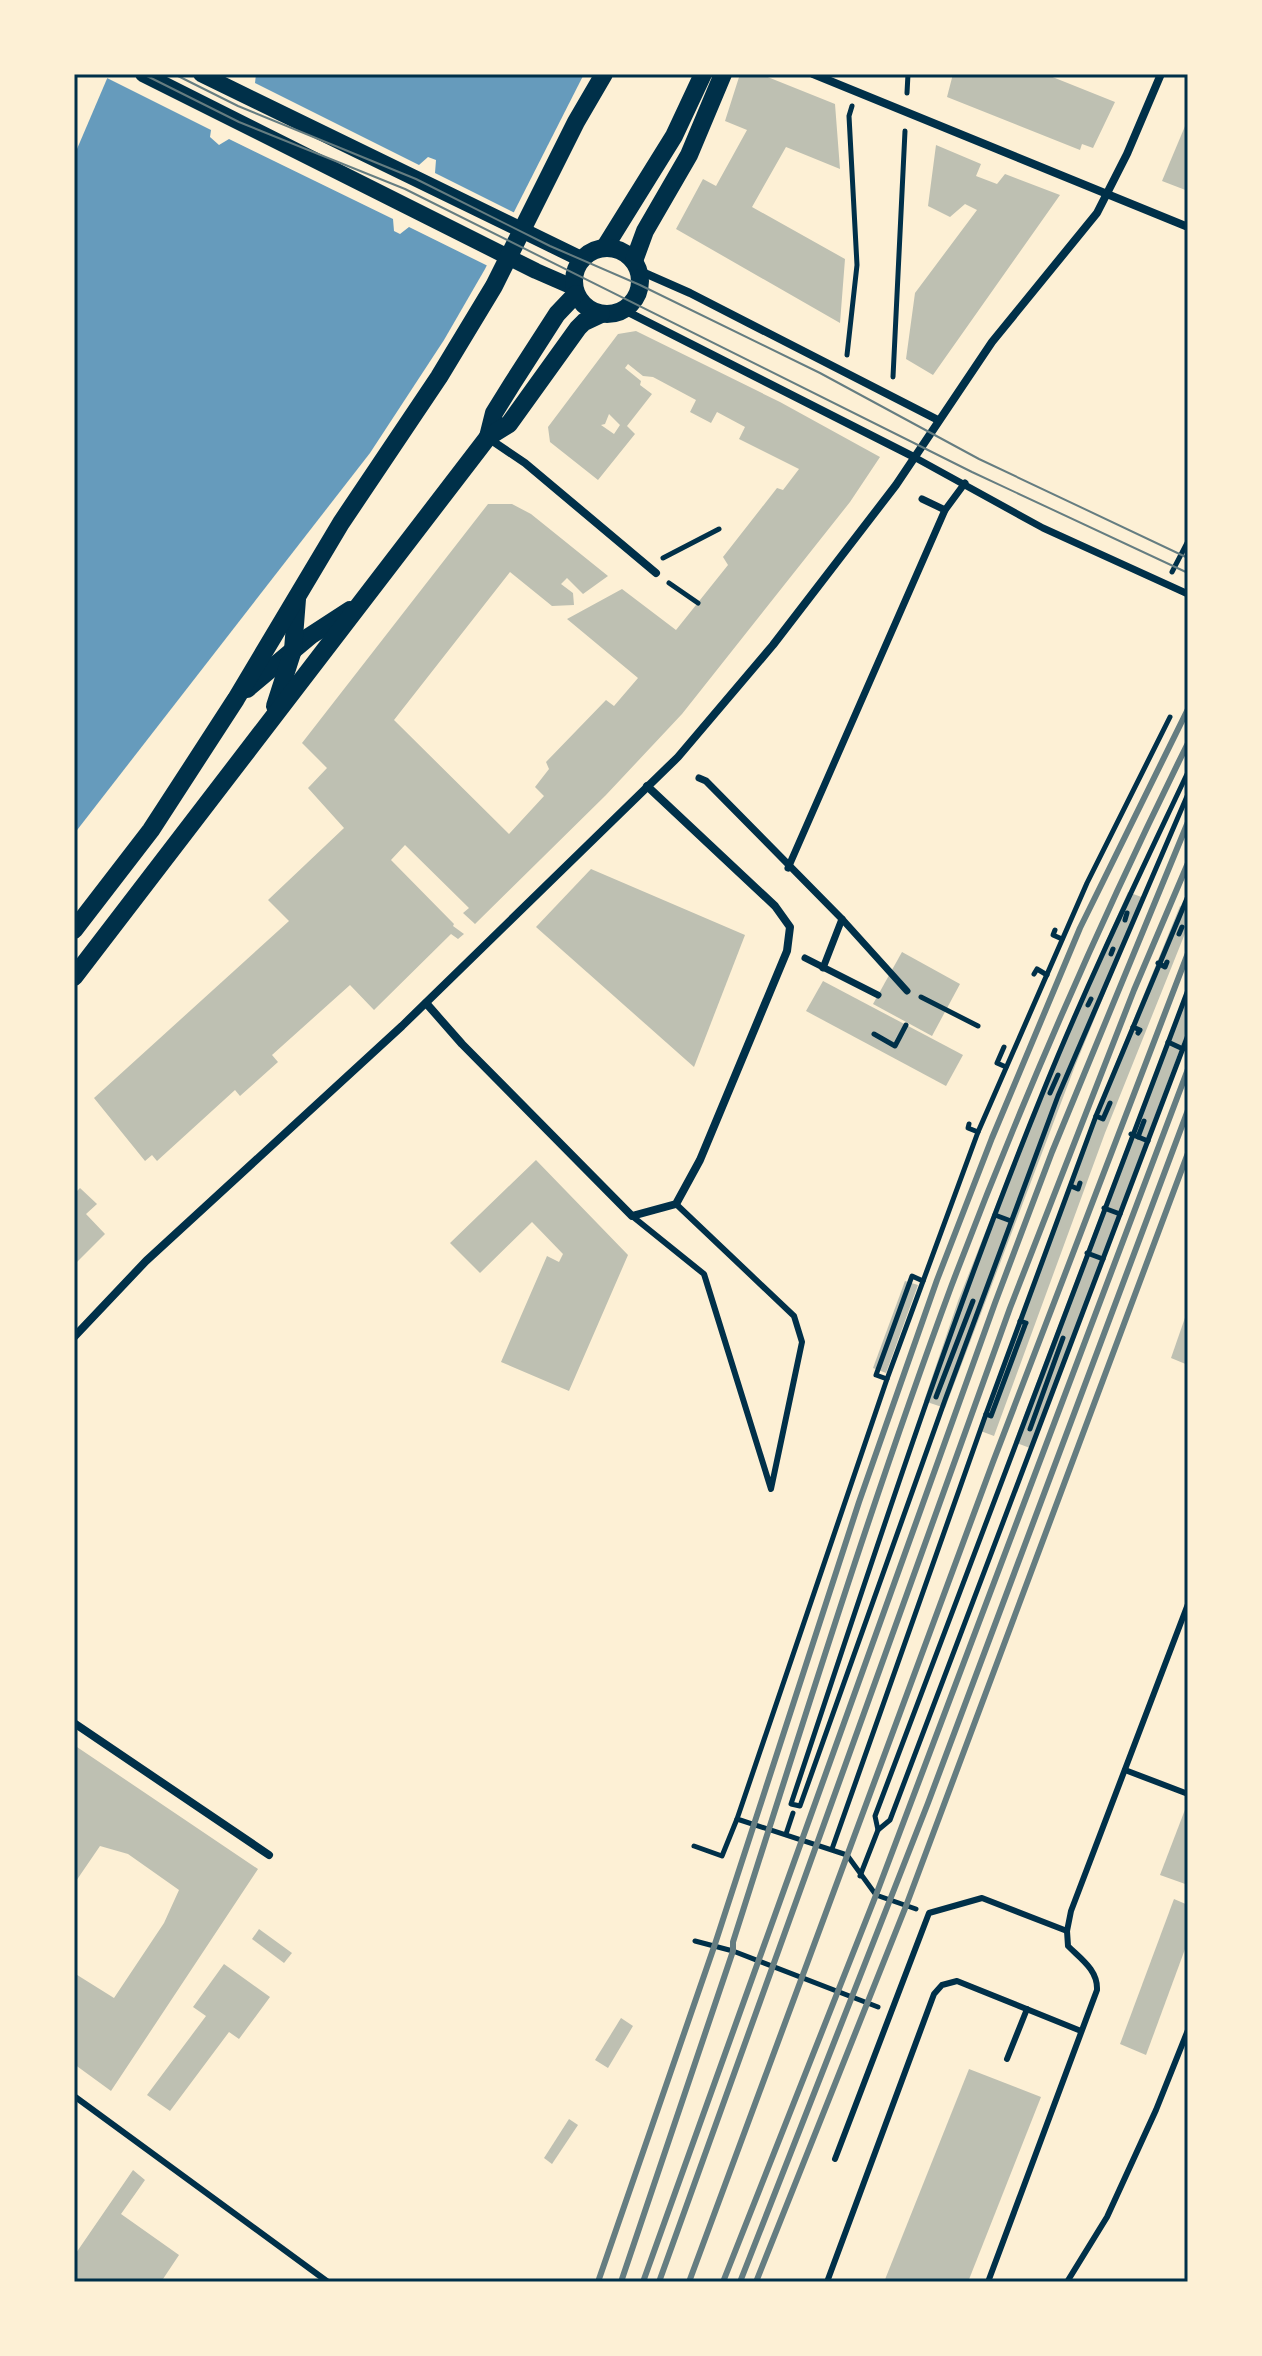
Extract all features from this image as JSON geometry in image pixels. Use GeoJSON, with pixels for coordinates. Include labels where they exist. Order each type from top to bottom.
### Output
{"type":"FeatureCollection","features":[{"type":"Feature","properties":{"kind":"main road"},"geometry":{"type":"LineString","coordinates":[[143,74],[576,291]]}},
{"type":"Feature","properties":{"kind":"main road"},"geometry":{"type":"LineString","coordinates":[[201,74],[581,259]]}},
{"type":"Feature","properties":{"kind":"main road"},"geometry":{"type":"LineString","coordinates":[[74,930],[151,830],[236,699],[298,592],[431,390],[494,286],[576,122],[604,74]]}},
{"type":"Feature","properties":{"kind":"main road"},"geometry":{"type":"LineString","coordinates":[[605,247],[674,136],[703,74]]}},
{"type":"Feature","properties":{"kind":"main road"},"geometry":{"type":"LineString","coordinates":[[74,977],[488,437],[509,424],[570,336],[584,322],[601,314],[624,310],[639,294],[637,266],[645,231],[689,155],[723,74]]}},
{"type":"Feature","properties":{"kind":"main road"},"geometry":{"type":"LineString","coordinates":[[601,314],[582,304],[576,291],[574,273],[581,259],[605,247],[626,253],[637,266]]}},
{"type":"Feature","properties":{"kind":"main road"},"geometry":{"type":"LineString","coordinates":[[488,437],[494,413],[506,393],[557,314],[576,291]]}},
{"type":"Feature","properties":{"kind":"main road"},"geometry":{"type":"LineString","coordinates":[[269,721],[293,650],[298,592]]}},
{"type":"Feature","properties":{"kind":"main road"},"geometry":{"type":"LineString","coordinates":[[236,699],[293,650],[364,601]]}},
{"type":"Feature","properties":{"kind":"street"},"geometry":{"type":"LineString","coordinates":[[813,74],[1188,227]]}},
{"type":"Feature","properties":{"kind":"street"},"geometry":{"type":"LineString","coordinates":[[74,1337],[146,1261],[426,1003],[678,757],[773,645],[896,485],[992,342],[1097,213],[1161,74]]}},
{"type":"Feature","properties":{"kind":"street"},"geometry":{"type":"LineString","coordinates":[[637,266],[938,420]]}},
{"type":"Feature","properties":{"kind":"street"},"geometry":{"type":"LineString","coordinates":[[624,310],[965,483],[1043,528],[1188,594]]}},
{"type":"Feature","properties":{"kind":"street"},"geometry":{"type":"LineString","coordinates":[[488,437],[525,463],[656,573]]}},
{"type":"Feature","properties":{"kind":"street"},"geometry":{"type":"LineString","coordinates":[[788,868],[945,510],[965,483]]}},
{"type":"Feature","properties":{"kind":"street"},"geometry":{"type":"LineString","coordinates":[[922,499],[945,510]]}},
{"type":"Feature","properties":{"kind":"street"},"geometry":{"type":"LineString","coordinates":[[699,778],[706,781],[788,868],[842,919],[907,991]]}},
{"type":"Feature","properties":{"kind":"street"},"geometry":{"type":"LineString","coordinates":[[426,1003],[462,1044],[632,1216],[676,1204],[700,1160],[787,951],[790,927],[775,906],[647,786]]}},
{"type":"Feature","properties":{"kind":"street"},"geometry":{"type":"LineString","coordinates":[[823,968],[842,919]]}},
{"type":"Feature","properties":{"kind":"street"},"geometry":{"type":"LineString","coordinates":[[805,958],[878,995]]}},
{"type":"Feature","properties":{"kind":"street"},"geometry":{"type":"LineString","coordinates":[[74,1723],[269,1855]]}},
{"type":"Feature","properties":{"kind":"lane"},"geometry":{"type":"LineString","coordinates":[[632,1216],[704,1274],[771,1489],[802,1342],[794,1316],[676,1204]]}},
{"type":"Feature","properties":{"kind":"lane"},"geometry":{"type":"LineString","coordinates":[[988,2282],[1097,1990],[1097,1979],[1068,1946],[1071,1911],[1188,1604]]}},
{"type":"Feature","properties":{"kind":"lane"},"geometry":{"type":"LineString","coordinates":[[1125,1770],[1188,1794]]}},
{"type":"Feature","properties":{"kind":"lane"},"geometry":{"type":"LineString","coordinates":[[835,2159],[929,1913],[982,1898],[1067,1931]]}},
{"type":"Feature","properties":{"kind":"lane"},"geometry":{"type":"LineString","coordinates":[[827,2282],[934,1994],[942,1985],[957,1981],[1081,2031]]}},
{"type":"Feature","properties":{"kind":"lane"},"geometry":{"type":"LineString","coordinates":[[1007,2059],[1027,2009]]}},
{"type":"Feature","properties":{"kind":"lane"},"geometry":{"type":"LineString","coordinates":[[1067,2282],[1107,2217],[1156,2110],[1188,2030]]}},
{"type":"Feature","properties":{"kind":"lane"},"geometry":{"type":"LineString","coordinates":[[74,2096],[328,2282]]}},
{"type":"Feature","properties":{"kind":"path"},"geometry":{"type":"LineString","coordinates":[[892,396],[908,74]]}},
{"type":"Feature","properties":{"kind":"path"},"geometry":{"type":"LineString","coordinates":[[845,371],[857,265],[849,116],[856,91]]}},
{"type":"Feature","properties":{"kind":"path"},"geometry":{"type":"LineString","coordinates":[[698,603],[656,573],[663,557],[719,529]]}},
{"type":"Feature","properties":{"kind":"path"},"geometry":{"type":"LineString","coordinates":[[1166,585],[1188,541]]}},
{"type":"Feature","properties":{"kind":"path"},"geometry":{"type":"LineString","coordinates":[[694,1846],[722,1856],[887,1379],[978,1132],[1087,883],[1170,717]]}},
{"type":"Feature","properties":{"kind":"path"},"geometry":{"type":"LineString","coordinates":[[1188,772],[1103,951],[1088,1000],[963,1297],[791,1804],[800,1806],[1058,1096],[1188,794]]}},
{"type":"Feature","properties":{"kind":"path"},"geometry":{"type":"LineString","coordinates":[[832,1849],[986,1414],[991,1416],[1026,1323],[1020,1321],[1096,1116],[1188,896]]}},
{"type":"Feature","properties":{"kind":"path"},"geometry":{"type":"LineString","coordinates":[[1179,934],[1182,927]]}},
{"type":"Feature","properties":{"kind":"path"},"geometry":{"type":"LineString","coordinates":[[1055,930],[1053,935],[1062,939]]}},
{"type":"Feature","properties":{"kind":"path"},"geometry":{"type":"LineString","coordinates":[[1103,951],[1112,952],[1118,957]]}},
{"type":"Feature","properties":{"kind":"path"},"geometry":{"type":"LineString","coordinates":[[1158,963],[1165,967],[1167,962]]}},
{"type":"Feature","properties":{"kind":"path"},"geometry":{"type":"LineString","coordinates":[[1034,974],[1037,969],[1047,975]]}},
{"type":"Feature","properties":{"kind":"path"},"geometry":{"type":"LineString","coordinates":[[878,1830],[875,1816],[1056,1335],[1092,1253],[1172,1045],[1188,990]]}},
{"type":"Feature","properties":{"kind":"path"},"geometry":{"type":"LineString","coordinates":[[907,991],[978,1026]]}},
{"type":"Feature","properties":{"kind":"path"},"geometry":{"type":"LineString","coordinates":[[1088,1000],[1098,1002]]}},
{"type":"Feature","properties":{"kind":"path"},"geometry":{"type":"LineString","coordinates":[[874,1034],[895,1046],[906,1025]]}},
{"type":"Feature","properties":{"kind":"path"},"geometry":{"type":"LineString","coordinates":[[1133,1027],[1140,1030],[1138,1033]]}},
{"type":"Feature","properties":{"kind":"path"},"geometry":{"type":"LineString","coordinates":[[860,1876],[878,1830],[890,1820],[1188,1035]]}},
{"type":"Feature","properties":{"kind":"path"},"geometry":{"type":"LineString","coordinates":[[1172,1045],[1183,1049]]}},
{"type":"Feature","properties":{"kind":"path"},"geometry":{"type":"LineString","coordinates":[[1004,1047],[997,1063],[1006,1067]]}},
{"type":"Feature","properties":{"kind":"path"},"geometry":{"type":"LineString","coordinates":[[1047,1092],[1058,1075]]}},
{"type":"Feature","properties":{"kind":"path"},"geometry":{"type":"LineString","coordinates":[[1047,1092],[1058,1096]]}},
{"type":"Feature","properties":{"kind":"path"},"geometry":{"type":"LineString","coordinates":[[1096,1116],[1103,1119],[1110,1103]]}},
{"type":"Feature","properties":{"kind":"path"},"geometry":{"type":"LineString","coordinates":[[1135,1136],[1144,1121]]}},
{"type":"Feature","properties":{"kind":"path"},"geometry":{"type":"LineString","coordinates":[[969,1124],[968,1128],[978,1132]]}},
{"type":"Feature","properties":{"kind":"path"},"geometry":{"type":"LineString","coordinates":[[1135,1136],[1148,1141]]}},
{"type":"Feature","properties":{"kind":"path"},"geometry":{"type":"LineString","coordinates":[[1071,1186],[1078,1189],[1080,1183]]}},
{"type":"Feature","properties":{"kind":"path"},"geometry":{"type":"LineString","coordinates":[[1109,1209],[1120,1214]]}},
{"type":"Feature","properties":{"kind":"path"},"geometry":{"type":"LineString","coordinates":[[995,1215],[1011,1221]]}},
{"type":"Feature","properties":{"kind":"path"},"geometry":{"type":"LineString","coordinates":[[1092,1253],[1103,1259]]}},
{"type":"Feature","properties":{"kind":"path"},"geometry":{"type":"LineString","coordinates":[[887,1379],[876,1375],[912,1276],[923,1281]]}},
{"type":"Feature","properties":{"kind":"path"},"geometry":{"type":"LineString","coordinates":[[963,1297],[981,1304]]}},
{"type":"Feature","properties":{"kind":"path"},"geometry":{"type":"LineString","coordinates":[[936,1397],[973,1301]]}},
{"type":"Feature","properties":{"kind":"path"},"geometry":{"type":"LineString","coordinates":[[1056,1335],[1072,1341]]}},
{"type":"Feature","properties":{"kind":"path"},"geometry":{"type":"LineString","coordinates":[[1030,1429],[1063,1338]]}},
{"type":"Feature","properties":{"kind":"path"},"geometry":{"type":"LineString","coordinates":[[928,1394],[945,1400]]}},
{"type":"Feature","properties":{"kind":"path"},"geometry":{"type":"LineString","coordinates":[[1022,1426],[1038,1432]]}},
{"type":"Feature","properties":{"kind":"path"},"geometry":{"type":"LineString","coordinates":[[786,1834],[793,1813]]}},
{"type":"Feature","properties":{"kind":"path"},"geometry":{"type":"LineString","coordinates":[[737,1819],[847,1855],[876,1895],[929,1913]]}},
{"type":"Feature","properties":{"kind":"path"},"geometry":{"type":"LineString","coordinates":[[695,1941],[715,1944],[889,2011]]}},
{"type":"Feature","properties":{"kind":"water"},"geometry":{"type":"Polygon","coordinates":[[[109,74],[584,74],[485,269],[444,340],[370,453],[74,834],[74,156],[109,74]]]}},
{"type":"Feature","properties":{"kind":"pier"},"geometry":{"type":"Polygon","coordinates":[[[104,74],[256,74],[255,83],[419,165],[428,157],[436,160],[435,173],[517,214],[490,267],[409,227],[400,234],[394,231],[393,219],[229,139],[219,145],[210,137],[211,130],[104,74]]]}},
{"type":"Feature","properties":{"kind":"building"},"geometry":{"type":"Polygon","coordinates":[[[740,74],[760,74],[835,104],[840,169],[786,147],[752,207],[845,259],[840,323],[676,229],[703,179],[716,186],[747,130],[725,121],[740,74]]]}},
{"type":"Feature","properties":{"kind":"building"},"geometry":{"type":"Polygon","coordinates":[[[953,74],[1045,74],[1115,102],[1093,148],[1082,144],[1080,150],[947,97],[953,74]]]}},
{"type":"Feature","properties":{"kind":"building"},"geometry":{"type":"Polygon","coordinates":[[[1188,119],[1188,191],[1162,181],[1188,119]]]}},
{"type":"Feature","properties":{"kind":"building"},"geometry":{"type":"Polygon","coordinates":[[[936,145],[981,164],[976,176],[997,184],[1005,174],[1060,195],[933,375],[906,359],[915,293],[977,210],[965,204],[950,217],[928,206],[936,145]]]}},
{"type":"Feature","properties":{"kind":"building"},"geometry":{"type":"Polygon","coordinates":[[[636,331],[780,402],[880,457],[850,502],[682,714],[606,795],[475,924],[463,913],[469,908],[405,845],[391,860],[464,934],[458,939],[451,934],[374,1010],[350,985],[272,1055],[278,1062],[240,1096],[235,1090],[157,1161],[152,1155],[145,1161],[94,1098],[289,921],[268,900],[344,828],[308,788],[327,768],[302,743],[488,504],[512,504],[531,514],[608,576],[583,594],[567,578],[561,584],[573,593],[574,605],[552,606],[510,572],[394,720],[509,834],[544,796],[535,787],[549,769],[546,762],[606,700],[614,706],[638,678],[567,619],[622,589],[676,630],[728,565],[723,557],[777,488],[783,490],[799,469],[739,439],[745,427],[717,412],[711,423],[690,412],[696,400],[653,377],[643,376],[628,364],[625,368],[652,394],[627,426],[635,434],[598,480],[550,442],[548,427],[618,334],[636,331]],[[609,414],[605,424],[601,425],[614,434],[620,425],[609,414]]]}},
{"type":"Feature","properties":{"kind":"building"},"geometry":{"type":"Polygon","coordinates":[[[591,869],[745,935],[694,1067],[536,927],[591,869]]]}},
{"type":"Feature","properties":{"kind":"building"},"geometry":{"type":"Polygon","coordinates":[[[1128,892],[1144,898],[1075,1066],[945,1408],[924,1401],[958,1301],[1017,1152],[1128,892]]]}},
{"type":"Feature","properties":{"kind":"building"},"geometry":{"type":"Polygon","coordinates":[[[1180,906],[1188,910],[1188,926],[1105,1133],[994,1436],[978,1430],[1095,1114],[1180,906]]]}},
{"type":"Feature","properties":{"kind":"building"},"geometry":{"type":"Polygon","coordinates":[[[902,952],[960,984],[932,1036],[873,1004],[902,952]]]}},
{"type":"Feature","properties":{"kind":"building"},"geometry":{"type":"Polygon","coordinates":[[[823,981],[963,1055],[946,1086],[806,1011],[823,981]]]}},
{"type":"Feature","properties":{"kind":"building"},"geometry":{"type":"Polygon","coordinates":[[[1188,985],[1188,1028],[1030,1448],[1014,1442],[1188,985]]]}},
{"type":"Feature","properties":{"kind":"building"},"geometry":{"type":"Polygon","coordinates":[[[536,1160],[628,1255],[569,1391],[501,1362],[547,1256],[559,1262],[563,1254],[532,1222],[480,1273],[450,1243],[536,1160]]]}},
{"type":"Feature","properties":{"kind":"building"},"geometry":{"type":"Polygon","coordinates":[[[80,1188],[97,1204],[86,1214],[105,1234],[76,1263],[74,1194],[80,1188]]]}},
{"type":"Feature","properties":{"kind":"building"},"geometry":{"type":"Polygon","coordinates":[[[905,1281],[918,1285],[886,1373],[873,1368],[905,1281]]]}},
{"type":"Feature","properties":{"kind":"building"},"geometry":{"type":"Polygon","coordinates":[[[1188,1309],[1188,1365],[1171,1358],[1188,1309]]]}},
{"type":"Feature","properties":{"kind":"building"},"geometry":{"type":"Polygon","coordinates":[[[74,1745],[258,1869],[111,2091],[74,2064],[74,1973],[114,1998],[164,1923],[179,1890],[128,1854],[100,1846],[74,1884],[74,1745]]]}},
{"type":"Feature","properties":{"kind":"building"},"geometry":{"type":"Polygon","coordinates":[[[1188,1808],[1188,1885],[1160,1875],[1188,1808]]]}},
{"type":"Feature","properties":{"kind":"building"},"geometry":{"type":"Polygon","coordinates":[[[1174,1899],[1188,1905],[1188,1941],[1146,2055],[1120,2044],[1174,1899]]]}},
{"type":"Feature","properties":{"kind":"building"},"geometry":{"type":"Polygon","coordinates":[[[259,1929],[292,1953],[284,1963],[252,1939],[259,1929]]]}},
{"type":"Feature","properties":{"kind":"building"},"geometry":{"type":"Polygon","coordinates":[[[224,1964],[270,1997],[239,2039],[229,2032],[170,2111],[147,2095],[206,2016],[193,2007],[224,1964]]]}},
{"type":"Feature","properties":{"kind":"building"},"geometry":{"type":"Polygon","coordinates":[[[621,2018],[633,2026],[608,2068],[595,2060],[621,2018]]]}},
{"type":"Feature","properties":{"kind":"building"},"geometry":{"type":"Polygon","coordinates":[[[969,2069],[1041,2097],[968,2282],[884,2282],[969,2069]]]}},
{"type":"Feature","properties":{"kind":"building"},"geometry":{"type":"Polygon","coordinates":[[[569,2119],[578,2125],[552,2164],[544,2158],[569,2119]]]}},
{"type":"Feature","properties":{"kind":"building"},"geometry":{"type":"Polygon","coordinates":[[[133,2170],[145,2180],[121,2214],[179,2255],[161,2282],[74,2282],[74,2256],[133,2170]]]}},
{"type":"Feature","properties":{"kind":"tram line"},"geometry":{"type":"LineString","coordinates":[[143,74],[239,122],[405,189],[972,472],[1188,573]]}},
{"type":"Feature","properties":{"kind":"tram line"},"geometry":{"type":"LineString","coordinates":[[174,74],[238,106],[416,179],[550,246],[640,285],[820,373],[979,459],[1188,558]]}},
{"type":"Feature","properties":{"kind":"railway"},"geometry":{"type":"LineString","coordinates":[[598,2282],[715,1944],[859,1502],[937,1280],[992,1138],[1080,928],[1188,709]]}},
{"type":"Feature","properties":{"kind":"railway"},"geometry":{"type":"LineString","coordinates":[[621,2282],[733,1951],[733,1942],[865,1531],[951,1287],[1063,1012],[1188,743]]}},
{"type":"Feature","properties":{"kind":"railway"},"geometry":{"type":"LineString","coordinates":[[643,2282],[995,1303],[1052,1152],[1188,822]]}},
{"type":"Feature","properties":{"kind":"railway"},"geometry":{"type":"LineString","coordinates":[[659,2282],[1010,1308],[1134,990],[1188,863]]}},
{"type":"Feature","properties":{"kind":"railway"},"geometry":{"type":"LineString","coordinates":[[689,2282],[993,1462],[1188,953]]}},
{"type":"Feature","properties":{"kind":"railway"},"geometry":{"type":"LineString","coordinates":[[723,2282],[876,1895],[1188,1069]]}},
{"type":"Feature","properties":{"kind":"railway"},"geometry":{"type":"LineString","coordinates":[[740,2282],[928,1803],[1188,1110]]}},
{"type":"Feature","properties":{"kind":"railway"},"geometry":{"type":"LineString","coordinates":[[756,2282],[906,1906],[1188,1153]]}}]}
